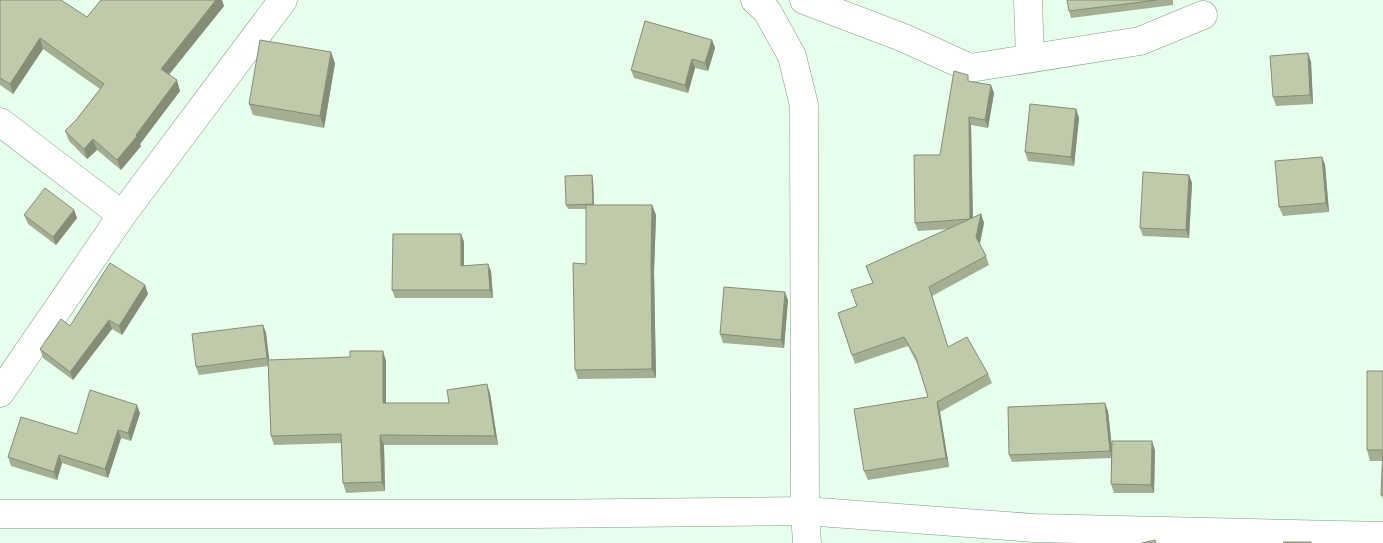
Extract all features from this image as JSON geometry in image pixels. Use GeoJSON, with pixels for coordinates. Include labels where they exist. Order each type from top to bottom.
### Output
{"type":"FeatureCollection","features":[{"type":"Feature","properties":{"kind":"street"},"geometry":{"type":"LineString","coordinates":[[0,393],[122,215],[283,0]]}},
{"type":"Feature","properties":{"kind":"street"},"geometry":{"type":"LineString","coordinates":[[755,0],[767,11],[792,56],[804,104],[805,511],[807,543]]}},
{"type":"Feature","properties":{"kind":"street"},"geometry":{"type":"LineString","coordinates":[[804,0],[904,38],[970,68],[1140,42],[1203,16]]}},
{"type":"Feature","properties":{"kind":"street"},"geometry":{"type":"LineString","coordinates":[[1028,0],[1030,58]]}},
{"type":"Feature","properties":{"kind":"street"},"geometry":{"type":"LineString","coordinates":[[0,122],[122,215]]}},
{"type":"Feature","properties":{"kind":"street"},"geometry":{"type":"LineString","coordinates":[[0,514],[533,514],[805,511],[1038,536],[1383,536]]}},
{"type":"Feature","properties":{"kind":"building"},"geometry":{"type":"Polygon","coordinates":[[[0,0],[61,0],[87,17],[101,0],[216,0],[161,69],[177,80],[137,136],[117,160],[93,139],[84,149],[65,131],[77,119],[104,84],[40,38],[10,84],[0,78],[0,0]]]}},
{"type":"Feature","properties":{"kind":"building"},"geometry":{"type":"Polygon","coordinates":[[[1067,0],[1157,0],[1069,11],[1067,0]]]}},
{"type":"Feature","properties":{"kind":"building"},"geometry":{"type":"Polygon","coordinates":[[[645,21],[712,40],[705,63],[692,59],[685,85],[631,70],[645,21]]]}},
{"type":"Feature","properties":{"kind":"building"},"geometry":{"type":"Polygon","coordinates":[[[260,40],[331,52],[320,116],[249,104],[260,40]]]}},
{"type":"Feature","properties":{"kind":"building"},"geometry":{"type":"Polygon","coordinates":[[[1308,53],[1310,95],[1273,97],[1270,56],[1308,53]]]}},
{"type":"Feature","properties":{"kind":"building"},"geometry":{"type":"Polygon","coordinates":[[[954,71],[968,75],[968,81],[991,85],[985,120],[969,117],[970,219],[915,223],[914,155],[940,155],[954,71]]]}},
{"type":"Feature","properties":{"kind":"building"},"geometry":{"type":"Polygon","coordinates":[[[1030,104],[1076,109],[1071,157],[1025,152],[1030,104]]]}},
{"type":"Feature","properties":{"kind":"building"},"geometry":{"type":"Polygon","coordinates":[[[1322,157],[1326,203],[1279,207],[1275,161],[1322,157]]]}},
{"type":"Feature","properties":{"kind":"building"},"geometry":{"type":"Polygon","coordinates":[[[1143,172],[1189,175],[1186,230],[1140,228],[1143,172]]]}},
{"type":"Feature","properties":{"kind":"building"},"geometry":{"type":"Polygon","coordinates":[[[592,175],[593,204],[566,205],[565,176],[592,175]]]}},
{"type":"Feature","properties":{"kind":"building"},"geometry":{"type":"Polygon","coordinates":[[[45,188],[74,210],[53,237],[24,215],[45,188]]]}},
{"type":"Feature","properties":{"kind":"building"},"geometry":{"type":"Polygon","coordinates":[[[586,205],[652,205],[652,369],[575,370],[573,263],[586,264],[586,205]]]}},
{"type":"Feature","properties":{"kind":"building"},"geometry":{"type":"Polygon","coordinates":[[[981,214],[976,237],[986,256],[929,287],[948,347],[967,337],[988,374],[937,402],[946,458],[864,471],[854,409],[928,397],[916,358],[904,337],[852,355],[838,313],[857,306],[851,290],[873,283],[866,266],[981,214]]]}},
{"type":"Feature","properties":{"kind":"building"},"geometry":{"type":"Polygon","coordinates":[[[393,234],[461,234],[461,266],[488,264],[490,290],[392,290],[393,234]]]}},
{"type":"Feature","properties":{"kind":"building"},"geometry":{"type":"Polygon","coordinates":[[[110,263],[145,285],[119,326],[109,320],[70,372],[40,349],[61,319],[70,326],[110,263]]]}},
{"type":"Feature","properties":{"kind":"building"},"geometry":{"type":"Polygon","coordinates":[[[724,287],[785,292],[781,340],[720,334],[724,287]]]}},
{"type":"Feature","properties":{"kind":"building"},"geometry":{"type":"Polygon","coordinates":[[[263,325],[267,358],[196,367],[192,334],[263,325]]]}},
{"type":"Feature","properties":{"kind":"building"},"geometry":{"type":"Polygon","coordinates":[[[350,351],[383,351],[383,403],[449,403],[447,390],[487,384],[495,436],[380,435],[382,482],[343,483],[341,434],[271,436],[268,360],[350,357],[350,351]]]}},
{"type":"Feature","properties":{"kind":"building"},"geometry":{"type":"Polygon","coordinates":[[[1367,371],[1383,371],[1383,450],[1367,450],[1367,371]]]}},
{"type":"Feature","properties":{"kind":"building"},"geometry":{"type":"Polygon","coordinates":[[[90,390],[137,405],[128,433],[118,430],[105,469],[59,455],[54,472],[8,457],[21,417],[77,434],[90,390]]]}},
{"type":"Feature","properties":{"kind":"building"},"geometry":{"type":"Polygon","coordinates":[[[1105,403],[1110,451],[1009,455],[1008,407],[1105,403]]]}},
{"type":"Feature","properties":{"kind":"building"},"geometry":{"type":"Polygon","coordinates":[[[1112,441],[1152,441],[1151,485],[1111,484],[1112,441]]]}},
{"type":"Feature","properties":{"kind":"building"},"geometry":{"type":"Polygon","coordinates":[[[1383,450],[1383,495],[1381,495],[1383,450]]]}},
{"type":"Feature","properties":{"kind":"building"},"geometry":{"type":"Polygon","coordinates":[[[1155,540],[1156,543],[1142,543],[1155,540]]]}},
{"type":"Feature","properties":{"kind":"building"},"geometry":{"type":"Polygon","coordinates":[[[1311,542],[1311,543],[1284,543],[1311,542]]]}}]}
